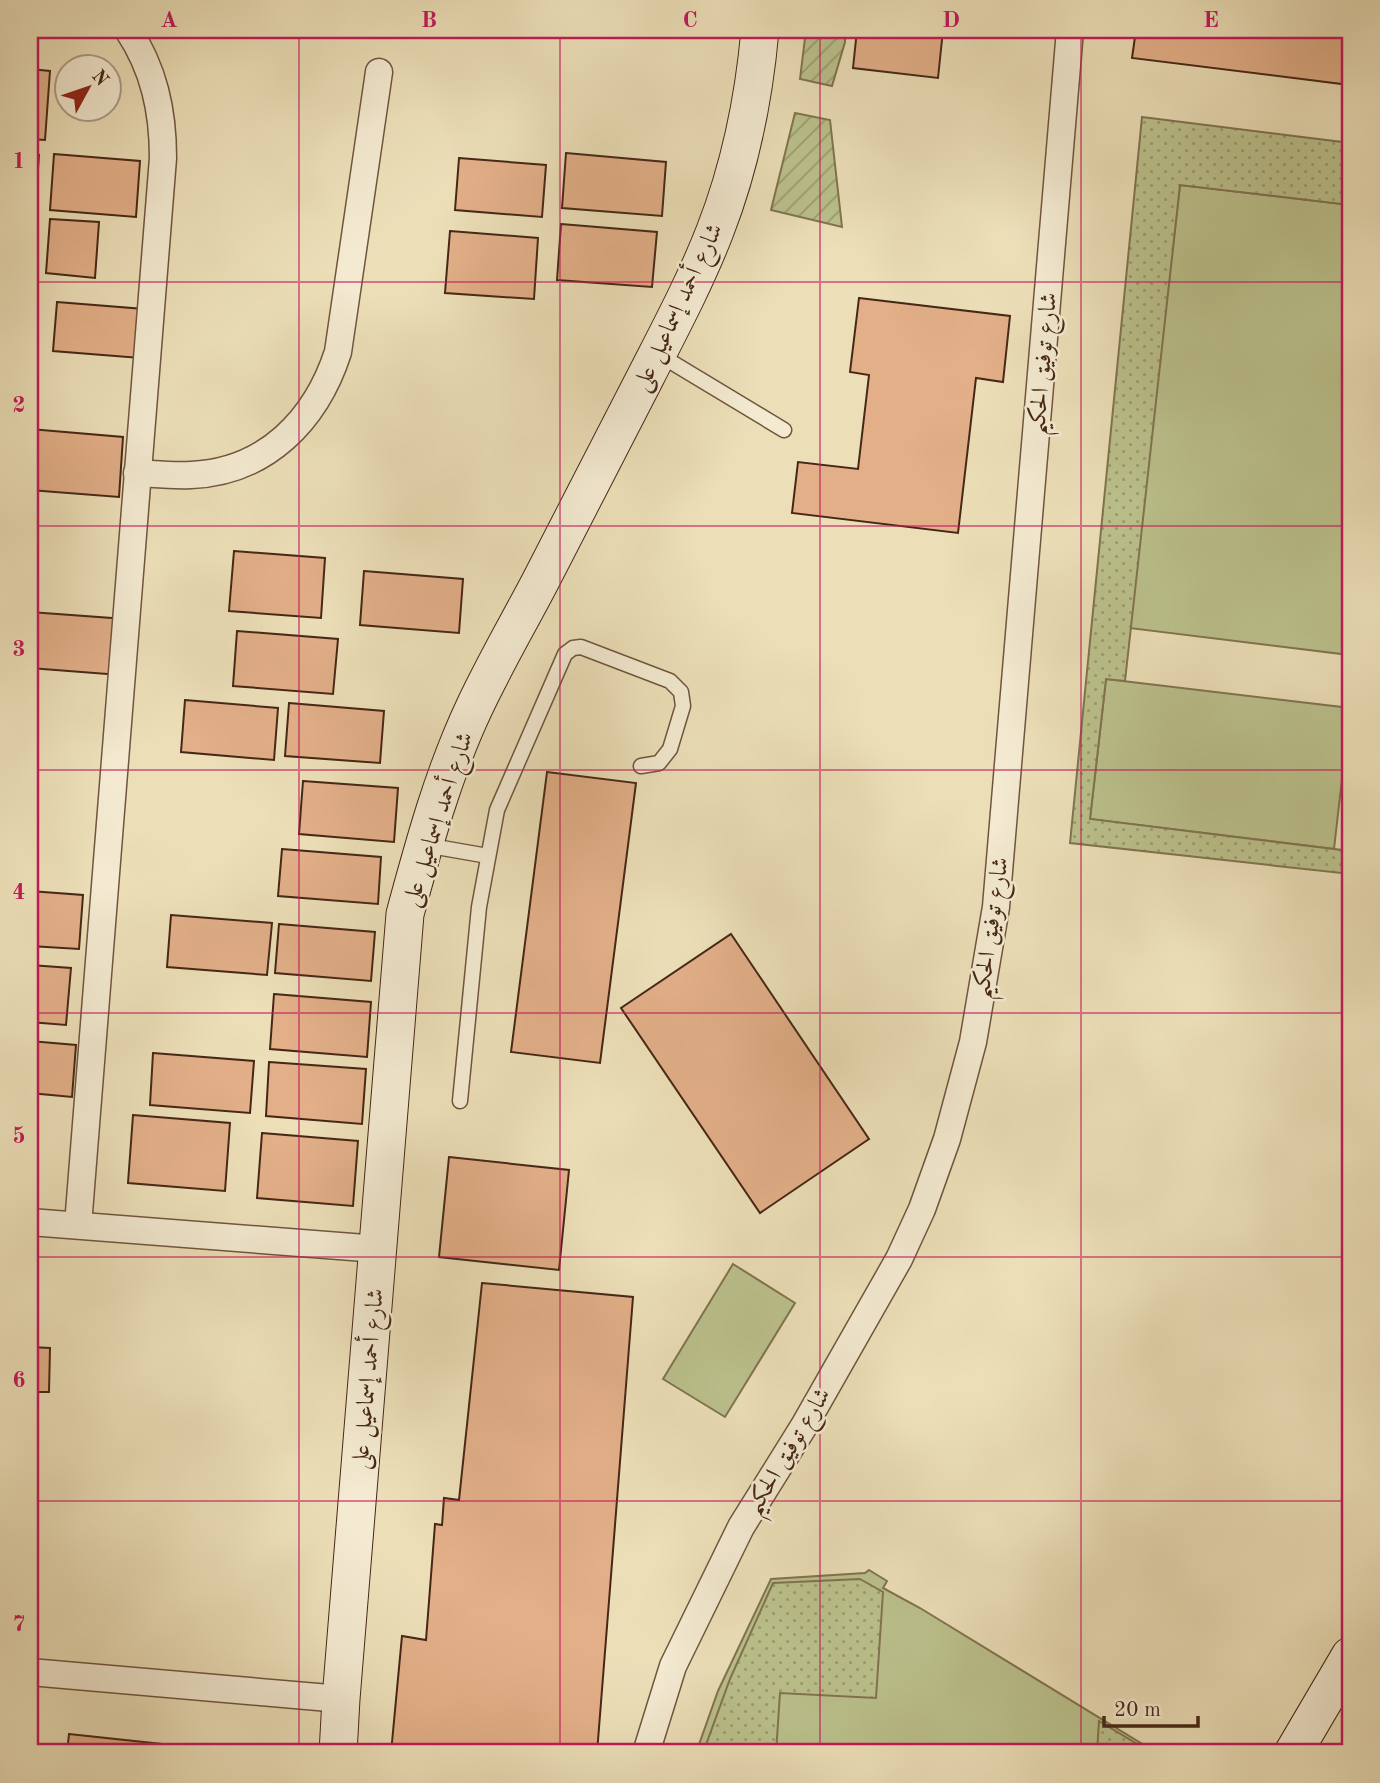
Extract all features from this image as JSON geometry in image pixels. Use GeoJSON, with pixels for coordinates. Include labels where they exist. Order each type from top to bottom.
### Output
{"type":"FeatureCollection","features":[{"type":"Feature","properties":{"kind":"street"},"geometry":{"type":"LineString","coordinates":[[78,1225],[163,158],[159,102],[151,74],[128,30]]}},
{"type":"Feature","properties":{"kind":"street","name":"شارع أحمد إسماعيل على"},"geometry":{"type":"LineString","coordinates":[[338,1753],[405,914],[423,845],[446,776],[478,699],[696,278],[716,229],[733,179],[747,121],[760,30]]}},
{"type":"Feature","properties":{"kind":"street","name":"شارع توفيق الحكيم"},"geometry":{"type":"LineString","coordinates":[[646,1753],[673,1666],[741,1527],[804,1426],[899,1259],[922,1209],[947,1139],[973,1042],[996,906],[1070,30]]}},
{"type":"Feature","properties":{"kind":"street"},"geometry":{"type":"LineString","coordinates":[[137,473],[192,475],[217,472],[242,464],[285,438],[303,420],[318,399],[338,352],[379,72]]}},
{"type":"Feature","properties":{"kind":"street"},"geometry":{"type":"LineString","coordinates":[[30,1222],[378,1249]]}},
{"type":"Feature","properties":{"kind":"street"},"geometry":{"type":"LineString","coordinates":[[1293,1753],[1350,1656]]}},
{"type":"Feature","properties":{"kind":"street"},"geometry":{"type":"LineString","coordinates":[[30,1672],[341,1699]]}},
{"type":"Feature","properties":{"kind":"lane"},"geometry":{"type":"LineString","coordinates":[[657,354],[784,429]]}},
{"type":"Feature","properties":{"kind":"lane"},"geometry":{"type":"LineString","coordinates":[[460,1101],[479,907],[497,810],[568,650],[582,647],[670,681],[681,692],[683,705],[670,749],[659,763],[640,766]]}},
{"type":"Feature","properties":{"kind":"lane"},"geometry":{"type":"LineString","coordinates":[[423,845],[488,856]]}},
{"type":"Feature","properties":{"kind":"green space"},"geometry":{"type":"Polygon","coordinates":[[[806,30],[845,30],[845,42],[832,86],[800,79],[806,30]]]}},
{"type":"Feature","properties":{"kind":"green space"},"geometry":{"type":"Polygon","coordinates":[[[795,113],[830,120],[842,227],[771,210],[795,113]]]}},
{"type":"Feature","properties":{"kind":"green space"},"geometry":{"type":"Polygon","coordinates":[[[1142,117],[1350,143],[1350,205],[1180,185],[1125,681],[1106,679],[1090,819],[1350,851],[1350,874],[1070,843],[1142,117]]]}},
{"type":"Feature","properties":{"kind":"green space"},"geometry":{"type":"Polygon","coordinates":[[[1180,185],[1350,205],[1350,655],[1129,628],[1180,185]]]}},
{"type":"Feature","properties":{"kind":"green space"},"geometry":{"type":"Polygon","coordinates":[[[1106,679],[1350,708],[1334,849],[1090,819],[1106,679]]]}},
{"type":"Feature","properties":{"kind":"green space"},"geometry":{"type":"Polygon","coordinates":[[[733,1264],[795,1303],[725,1417],[663,1379],[733,1264]]]}},
{"type":"Feature","properties":{"kind":"green space"},"geometry":{"type":"Polygon","coordinates":[[[869,1570],[887,1581],[883,1588],[1157,1753],[696,1753],[718,1691],[771,1579],[865,1573],[869,1570]]]}},
{"type":"Feature","properties":{"kind":"green space"},"geometry":{"type":"Polygon","coordinates":[[[860,1579],[883,1592],[876,1698],[780,1693],[776,1753],[703,1753],[730,1679],[773,1583],[860,1579]]]}},
{"type":"Feature","properties":{"kind":"green space"},"geometry":{"type":"Polygon","coordinates":[[[1099,1721],[1152,1753],[1097,1753],[1099,1721]]]}},
{"type":"Feature","properties":{"kind":"building"},"geometry":{"type":"Polygon","coordinates":[[[857,30],[943,30],[938,78],[853,68],[857,30]]]}},
{"type":"Feature","properties":{"kind":"building"},"geometry":{"type":"Polygon","coordinates":[[[1136,30],[1350,30],[1350,85],[1132,58],[1136,30]]]}},
{"type":"Feature","properties":{"kind":"building"},"geometry":{"type":"Polygon","coordinates":[[[30,69],[50,71],[45,140],[30,139],[30,69]]]}},
{"type":"Feature","properties":{"kind":"building"},"geometry":{"type":"Polygon","coordinates":[[[566,153],[666,162],[662,216],[562,208],[566,153]]]}},
{"type":"Feature","properties":{"kind":"building"},"geometry":{"type":"Polygon","coordinates":[[[30,154],[39,155],[35,210],[30,209],[30,154]]]}},
{"type":"Feature","properties":{"kind":"building"},"geometry":{"type":"Polygon","coordinates":[[[54,154],[140,161],[136,217],[50,210],[54,154]]]}},
{"type":"Feature","properties":{"kind":"building"},"geometry":{"type":"Polygon","coordinates":[[[459,158],[546,165],[542,217],[455,210],[459,158]]]}},
{"type":"Feature","properties":{"kind":"building"},"geometry":{"type":"Polygon","coordinates":[[[50,219],[99,222],[95,278],[46,273],[50,219]]]}},
{"type":"Feature","properties":{"kind":"building"},"geometry":{"type":"Polygon","coordinates":[[[561,224],[657,232],[652,287],[557,280],[561,224]]]}},
{"type":"Feature","properties":{"kind":"building"},"geometry":{"type":"Polygon","coordinates":[[[30,225],[35,225],[31,279],[30,279],[30,225]]]}},
{"type":"Feature","properties":{"kind":"building"},"geometry":{"type":"Polygon","coordinates":[[[450,231],[538,238],[534,299],[445,293],[450,231]]]}},
{"type":"Feature","properties":{"kind":"building"},"geometry":{"type":"Polygon","coordinates":[[[859,298],[1010,316],[1003,382],[976,378],[958,533],[792,513],[798,462],[858,469],[869,375],[850,372],[859,298]]]}},
{"type":"Feature","properties":{"kind":"building"},"geometry":{"type":"Polygon","coordinates":[[[57,302],[144,309],[140,358],[53,351],[57,302]]]}},
{"type":"Feature","properties":{"kind":"building"},"geometry":{"type":"Polygon","coordinates":[[[30,429],[123,437],[119,497],[30,490],[30,429]]]}},
{"type":"Feature","properties":{"kind":"building"},"geometry":{"type":"Polygon","coordinates":[[[234,551],[325,558],[321,618],[229,611],[234,551]]]}},
{"type":"Feature","properties":{"kind":"building"},"geometry":{"type":"Polygon","coordinates":[[[364,571],[463,579],[459,633],[360,625],[364,571]]]}},
{"type":"Feature","properties":{"kind":"building"},"geometry":{"type":"Polygon","coordinates":[[[30,612],[125,619],[120,675],[30,668],[30,612]]]}},
{"type":"Feature","properties":{"kind":"building"},"geometry":{"type":"Polygon","coordinates":[[[237,631],[338,639],[333,694],[233,686],[237,631]]]}},
{"type":"Feature","properties":{"kind":"building"},"geometry":{"type":"Polygon","coordinates":[[[185,700],[278,708],[274,760],[181,752],[185,700]]]}},
{"type":"Feature","properties":{"kind":"building"},"geometry":{"type":"Polygon","coordinates":[[[289,703],[384,711],[380,763],[285,756],[289,703]]]}},
{"type":"Feature","properties":{"kind":"building"},"geometry":{"type":"Polygon","coordinates":[[[547,772],[636,783],[600,1063],[511,1052],[547,772]]]}},
{"type":"Feature","properties":{"kind":"building"},"geometry":{"type":"Polygon","coordinates":[[[303,781],[398,788],[394,842],[299,834],[303,781]]]}},
{"type":"Feature","properties":{"kind":"building"},"geometry":{"type":"Polygon","coordinates":[[[282,849],[381,857],[378,904],[278,896],[282,849]]]}},
{"type":"Feature","properties":{"kind":"building"},"geometry":{"type":"Polygon","coordinates":[[[30,891],[83,895],[79,949],[30,946],[30,891]]]}},
{"type":"Feature","properties":{"kind":"building"},"geometry":{"type":"Polygon","coordinates":[[[171,915],[272,923],[267,975],[167,967],[171,915]]]}},
{"type":"Feature","properties":{"kind":"building"},"geometry":{"type":"Polygon","coordinates":[[[279,924],[375,932],[371,981],[275,973],[279,924]]]}},
{"type":"Feature","properties":{"kind":"building"},"geometry":{"type":"Polygon","coordinates":[[[731,934],[869,1139],[760,1213],[621,1008],[731,934]]]}},
{"type":"Feature","properties":{"kind":"building"},"geometry":{"type":"Polygon","coordinates":[[[30,965],[71,968],[66,1025],[30,1022],[30,965]]]}},
{"type":"Feature","properties":{"kind":"building"},"geometry":{"type":"Polygon","coordinates":[[[274,994],[371,1002],[367,1057],[270,1049],[274,994]]]}},
{"type":"Feature","properties":{"kind":"building"},"geometry":{"type":"Polygon","coordinates":[[[30,1041],[76,1045],[72,1097],[30,1093],[30,1041]]]}},
{"type":"Feature","properties":{"kind":"building"},"geometry":{"type":"Polygon","coordinates":[[[153,1053],[254,1061],[250,1113],[150,1105],[153,1053]]]}},
{"type":"Feature","properties":{"kind":"building"},"geometry":{"type":"Polygon","coordinates":[[[269,1062],[366,1069],[362,1124],[266,1116],[269,1062]]]}},
{"type":"Feature","properties":{"kind":"building"},"geometry":{"type":"Polygon","coordinates":[[[133,1115],[230,1123],[225,1191],[128,1183],[133,1115]]]}},
{"type":"Feature","properties":{"kind":"building"},"geometry":{"type":"Polygon","coordinates":[[[262,1133],[358,1141],[353,1206],[257,1198],[262,1133]]]}},
{"type":"Feature","properties":{"kind":"building"},"geometry":{"type":"Polygon","coordinates":[[[449,1157],[569,1170],[559,1270],[439,1257],[449,1157]]]}},
{"type":"Feature","properties":{"kind":"building"},"geometry":{"type":"Polygon","coordinates":[[[482,1283],[633,1297],[597,1753],[391,1753],[402,1636],[426,1640],[435,1524],[442,1525],[444,1498],[459,1500],[482,1283]]]}},
{"type":"Feature","properties":{"kind":"building"},"geometry":{"type":"Polygon","coordinates":[[[30,1347],[50,1348],[49,1392],[30,1392],[30,1347]]]}},
{"type":"Feature","properties":{"kind":"building"},"geometry":{"type":"Polygon","coordinates":[[[30,1514],[37,1515],[32,1566],[30,1566],[30,1514]]]}},
{"type":"Feature","properties":{"kind":"building"},"geometry":{"type":"Polygon","coordinates":[[[69,1734],[171,1745],[170,1753],[67,1753],[69,1734]]]}}]}
